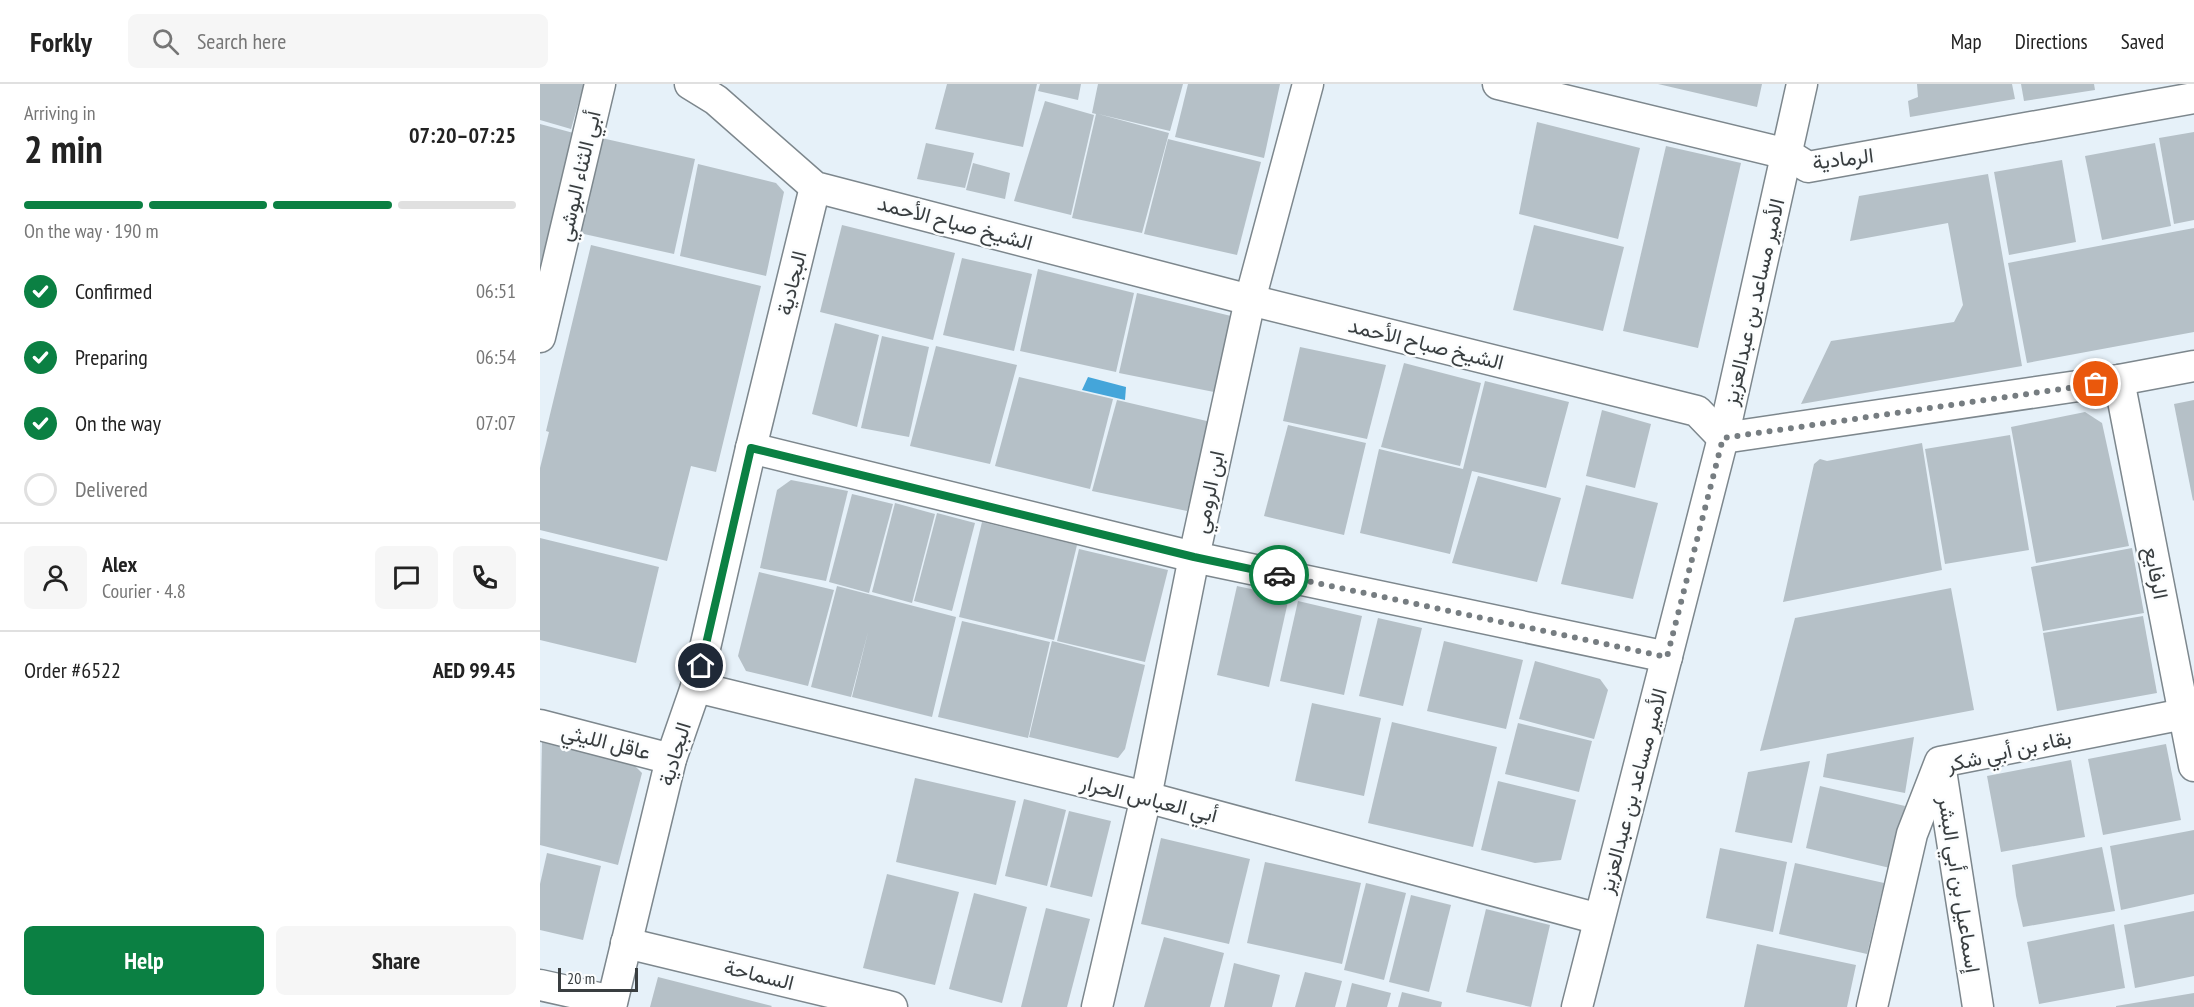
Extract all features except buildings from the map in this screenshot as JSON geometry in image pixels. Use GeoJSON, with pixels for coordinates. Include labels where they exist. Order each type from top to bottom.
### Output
{"type":"FeatureCollection","features":[{"type":"Feature","properties":{"kind":"street","name":"أبي الثناء البوشي"},"geometry":{"type":"LineString","coordinates":[[540,337],[600,84]]}},
{"type":"Feature","properties":{"kind":"street","name":"الشيخ صباح الأحمد"},"geometry":{"type":"LineString","coordinates":[[690,84],[720,92],[816,187],[1250,300],[1697,411],[1723,438]]}},
{"type":"Feature","properties":{"kind":"street","name":"ابن الرومي"},"geometry":{"type":"LineString","coordinates":[[1097,1007],[1146,797],[1194,557],[1250,300],[1308,84]]}},
{"type":"Feature","properties":{"kind":"street","name":"الرمادية"},"geometry":{"type":"LineString","coordinates":[[1498,84],[1787,154],[1808,168],[2194,98]]}},
{"type":"Feature","properties":{"kind":"street","name":"الأمير مساعد بن عبدالعزيز"},"geometry":{"type":"LineString","coordinates":[[1577,1007],[1723,438],[1802,84]]}},
{"type":"Feature","properties":{"kind":"street","name":"البجادية"},"geometry":{"type":"LineString","coordinates":[[611,1004],[671,759],[696,687],[751,448],[816,187]]}},
{"type":"Feature","properties":{"kind":"street"},"geometry":{"type":"LineString","coordinates":[[1723,438],[2119,380],[2194,366]]}},
{"type":"Feature","properties":{"kind":"street","name":"الرفايع"},"geometry":{"type":"LineString","coordinates":[[2119,380],[2194,766]]}},
{"type":"Feature","properties":{"kind":"street"},"geometry":{"type":"LineString","coordinates":[[751,448],[1194,557],[1667,657]]}},
{"type":"Feature","properties":{"kind":"street","name":"أبي العباس الحرار"},"geometry":{"type":"LineString","coordinates":[[696,687],[1146,797],[1599,919]]}},
{"type":"Feature","properties":{"kind":"street","name":"بقاء بن أبي شكر"},"geometry":{"type":"LineString","coordinates":[[1872,1007],[1912,834],[1940,762],[2184,714]]}},
{"type":"Feature","properties":{"kind":"street","name":"عاقل الليثي"},"geometry":{"type":"LineString","coordinates":[[540,725],[671,759]]}},
{"type":"Feature","properties":{"kind":"street","name":"إسماعيل بن أبي البشر"},"geometry":{"type":"LineString","coordinates":[[1940,762],[1978,1007]]}},
{"type":"Feature","properties":{"kind":"street","name":"السماحة"},"geometry":{"type":"LineString","coordinates":[[626,943],[892,1007]]}},
{"type":"Feature","properties":{"kind":"street"},"geometry":{"type":"LineString","coordinates":[[540,985],[611,1004]]}},
{"type":"Feature","properties":{"kind":"water"},"geometry":{"type":"Polygon","coordinates":[[[1088,377],[1126,387],[1125,400],[1082,390],[1088,377]]]}},
{"type":"Feature","properties":{"kind":"way so far"},"geometry":{"type":"LineString","coordinates":[[1279,575],[1667,657],[1723,438],[2096,384]]}},
{"type":"Feature","properties":{"kind":"route"},"geometry":{"type":"LineString","coordinates":[[701,666],[751,448],[1194,557],[1279,575]]}}]}
